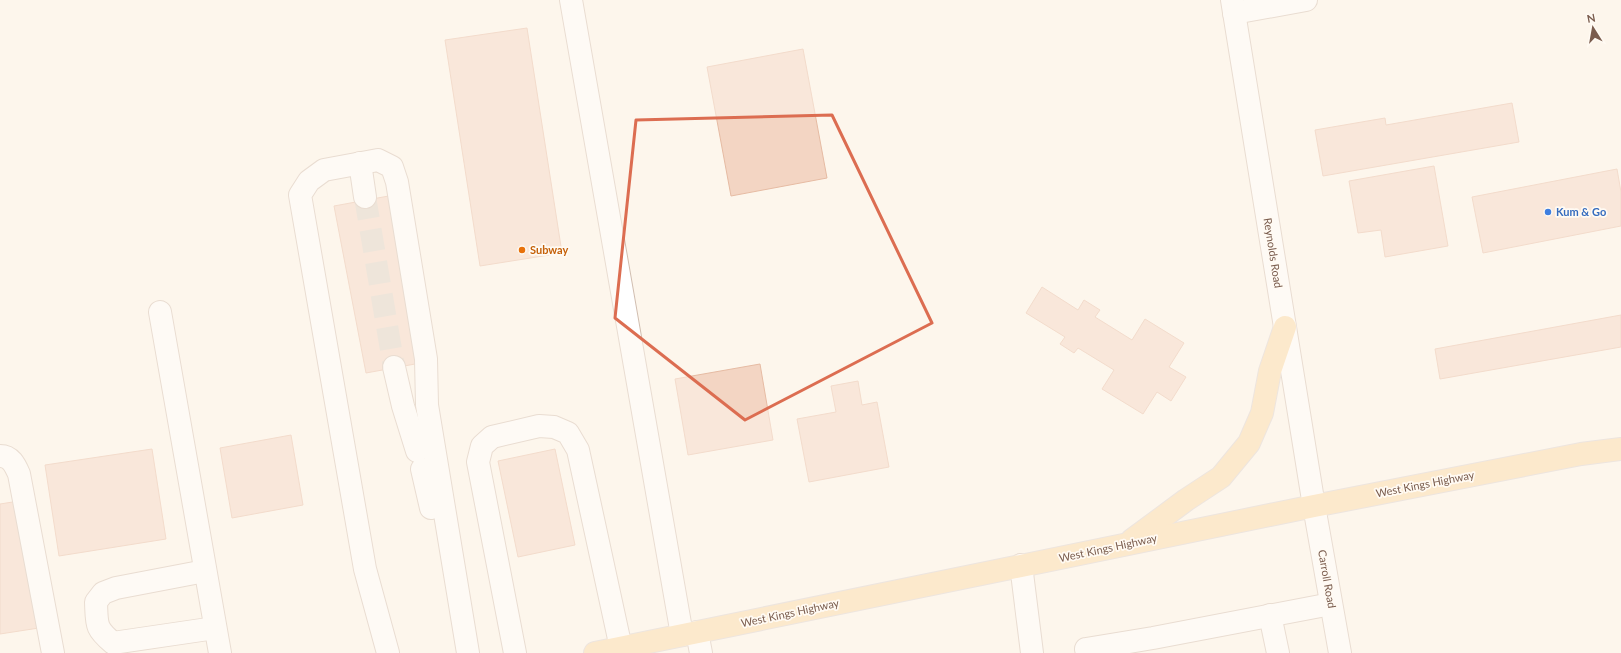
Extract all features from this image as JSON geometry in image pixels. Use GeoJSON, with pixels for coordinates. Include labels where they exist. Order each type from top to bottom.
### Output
{"type":"FeatureCollection","features":[{"type":"Feature","properties":{"kind":"main road"},"geometry":{"type":"LineString","coordinates":[[1128,544],[1186,500],[1221,477],[1249,443],[1262,413],[1270,371],[1285,327]]}},
{"type":"Feature","properties":{"kind":"main road","name":"West Kings Highway"},"geometry":{"type":"LineString","coordinates":[[595,653],[1314,506],[1581,454],[1621,449]]}},
{"type":"Feature","properties":{"kind":"street"},"geometry":{"type":"LineString","coordinates":[[571,0],[690,634],[701,653]]}},
{"type":"Feature","properties":{"kind":"street"},"geometry":{"type":"LineString","coordinates":[[1233,7],[1306,0]]}},
{"type":"Feature","properties":{"kind":"street","name":"Reynolds Road"},"geometry":{"type":"LineString","coordinates":[[1233,7],[1314,506]]}},
{"type":"Feature","properties":{"kind":"street"},"geometry":{"type":"LineString","coordinates":[[388,653],[365,569],[300,195],[309,181],[324,170],[378,160],[392,167],[397,182],[426,359],[427,404],[468,653]]}},
{"type":"Feature","properties":{"kind":"street"},"geometry":{"type":"LineString","coordinates":[[360,163],[365,198]]}},
{"type":"Feature","properties":{"kind":"street"},"geometry":{"type":"LineString","coordinates":[[160,312],[220,653]]}},
{"type":"Feature","properties":{"kind":"street"},"geometry":{"type":"LineString","coordinates":[[394,367],[432,512],[446,522]]}},
{"type":"Feature","properties":{"kind":"street"},"geometry":{"type":"LineString","coordinates":[[515,653],[478,462],[482,446],[492,437],[539,426],[554,427],[568,433],[578,450],[621,648]]}},
{"type":"Feature","properties":{"kind":"street"},"geometry":{"type":"LineString","coordinates":[[0,456],[3,456],[15,463],[22,485],[53,653]]}},
{"type":"Feature","properties":{"kind":"street","name":"Carroll Road"},"geometry":{"type":"LineString","coordinates":[[1314,506],[1340,653]]}},
{"type":"Feature","properties":{"kind":"street"},"geometry":{"type":"LineString","coordinates":[[1021,565],[1032,653]]}},
{"type":"Feature","properties":{"kind":"street"},"geometry":{"type":"LineString","coordinates":[[205,571],[116,588],[103,593],[96,602],[96,620],[99,631],[113,643],[215,628]]}},
{"type":"Feature","properties":{"kind":"street"},"geometry":{"type":"LineString","coordinates":[[1087,653],[1086,649],[1153,638],[1331,604]]}},
{"type":"Feature","properties":{"kind":"street"},"geometry":{"type":"LineString","coordinates":[[1270,615],[1278,653]]}},
{"type":"Feature","properties":{"kind":"highlighted area"},"geometry":{"type":"Polygon","coordinates":[[[832,115],[932,323],[745,420],[615,318],[636,120],[832,115]]]}},
{"type":"Feature","properties":{"kind":"building"},"geometry":{"type":"Polygon","coordinates":[[[527,28],[562,253],[480,266],[445,40],[527,28]]]}},
{"type":"Feature","properties":{"kind":"building"},"geometry":{"type":"Polygon","coordinates":[[[803,49],[827,178],[731,196],[707,67],[803,49]]]}},
{"type":"Feature","properties":{"kind":"building"},"geometry":{"type":"Polygon","coordinates":[[[1512,103],[1519,142],[1323,176],[1315,130],[1385,118],[1386,125],[1512,103]]]}},
{"type":"Feature","properties":{"kind":"building"},"geometry":{"type":"Polygon","coordinates":[[[1434,166],[1448,246],[1385,257],[1381,230],[1358,233],[1349,181],[1434,166]]]}},
{"type":"Feature","properties":{"kind":"building","name":"Kum & Go"},"geometry":{"type":"Polygon","coordinates":[[[1617,169],[1621,192],[1621,226],[1483,253],[1472,197],[1617,169]]]}},
{"type":"Feature","properties":{"kind":"building"},"geometry":{"type":"Polygon","coordinates":[[[394,195],[426,362],[366,373],[334,206],[394,195]]]}},
{"type":"Feature","properties":{"kind":"building"},"geometry":{"type":"Polygon","coordinates":[[[1042,287],[1078,310],[1084,300],[1100,310],[1095,317],[1132,340],[1145,319],[1184,343],[1169,367],[1186,377],[1171,401],[1157,392],[1143,414],[1102,389],[1114,370],[1078,348],[1074,353],[1060,344],[1065,337],[1026,313],[1042,287]]]}},
{"type":"Feature","properties":{"kind":"building"},"geometry":{"type":"Polygon","coordinates":[[[1621,315],[1621,347],[1440,379],[1435,349],[1621,315]]]}},
{"type":"Feature","properties":{"kind":"building"},"geometry":{"type":"Polygon","coordinates":[[[760,364],[773,440],[688,455],[675,379],[760,364]]]}},
{"type":"Feature","properties":{"kind":"building"},"geometry":{"type":"Polygon","coordinates":[[[858,381],[862,405],[877,402],[889,467],[809,482],[797,419],[836,412],[831,386],[858,381]]]}},
{"type":"Feature","properties":{"kind":"building"},"geometry":{"type":"Polygon","coordinates":[[[291,435],[303,505],[232,518],[220,448],[291,435]]]}},
{"type":"Feature","properties":{"kind":"building"},"geometry":{"type":"Polygon","coordinates":[[[152,449],[166,539],[59,556],[45,465],[152,449]]]}},
{"type":"Feature","properties":{"kind":"building"},"geometry":{"type":"Polygon","coordinates":[[[555,449],[575,545],[518,557],[498,461],[555,449]]]}},
{"type":"Feature","properties":{"kind":"building"},"geometry":{"type":"Polygon","coordinates":[[[19,501],[39,628],[0,634],[0,504],[19,501]]]}},
{"type":"Feature","properties":{"kind":"tunnel"},"geometry":{"type":"LineString","coordinates":[[365,197],[394,367]]}},
{"type":"Feature","properties":{"kind":"place","name":"Kum & Go"},"geometry":{"type":"Point","coordinates":[1548,212]}},
{"type":"Feature","properties":{"kind":"place","name":"Subway"},"geometry":{"type":"Point","coordinates":[522,250]}}]}
